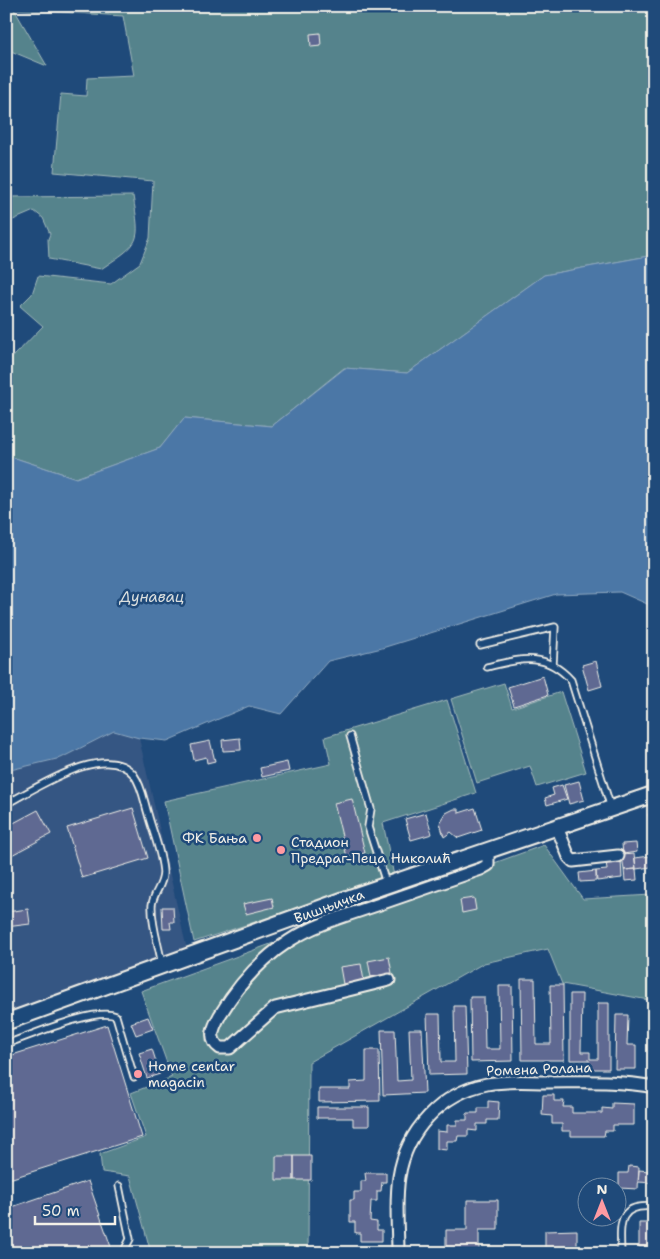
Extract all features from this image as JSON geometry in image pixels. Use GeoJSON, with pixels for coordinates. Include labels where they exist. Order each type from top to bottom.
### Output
{"type":"FeatureCollection","features":[{"type":"Feature","properties":{"kind":"street","name":"Вишњичка"},"geometry":{"type":"LineString","coordinates":[[6,1022],[387,885],[654,794]]}},
{"type":"Feature","properties":{"kind":"street"},"geometry":{"type":"LineString","coordinates":[[557,827],[568,857],[573,861],[618,856]]}},
{"type":"Feature","properties":{"kind":"street"},"geometry":{"type":"LineString","coordinates":[[390,980],[275,1008],[230,1048],[220,1048],[214,1042],[212,1036],[216,1023],[234,993],[252,972],[280,947],[301,935],[351,914],[481,869],[488,865],[488,851]]}},
{"type":"Feature","properties":{"kind":"street","name":"Ромена Ролана"},"geometry":{"type":"LineString","coordinates":[[398,1253],[398,1187],[404,1155],[421,1125],[450,1099],[476,1087],[497,1083],[603,1082],[654,1087]]}},
{"type":"Feature","properties":{"kind":"lane"},"geometry":{"type":"LineString","coordinates":[[480,645],[555,627],[553,665]]}},
{"type":"Feature","properties":{"kind":"lane"},"geometry":{"type":"LineString","coordinates":[[487,668],[528,659],[553,665],[571,680],[611,809]]}},
{"type":"Feature","properties":{"kind":"lane"},"geometry":{"type":"LineString","coordinates":[[350,736],[371,808],[368,827],[387,885]]}},
{"type":"Feature","properties":{"kind":"lane"},"geometry":{"type":"LineString","coordinates":[[6,804],[73,770],[95,763],[118,763],[134,775],[140,787],[161,861],[162,881],[152,903],[152,914],[163,967]]}},
{"type":"Feature","properties":{"kind":"lane"},"geometry":{"type":"LineString","coordinates":[[6,1044],[93,1015],[109,1013],[116,1016],[134,1077]]}},
{"type":"Feature","properties":{"kind":"lane"},"geometry":{"type":"LineString","coordinates":[[120,1186],[130,1239],[123,1253]]}},
{"type":"Feature","properties":{"kind":"lane"},"geometry":{"type":"LineString","coordinates":[[621,1253],[620,1226],[624,1215],[636,1207],[654,1207]]}},
{"type":"Feature","properties":{"kind":"shaded area"},"geometry":{"type":"Polygon","coordinates":[[[114,731],[139,738],[187,950],[24,1006],[6,1015],[6,771],[61,758],[114,731]]]}},
{"type":"Feature","properties":{"kind":"green space"},"geometry":{"type":"Polygon","coordinates":[[[6,6],[654,6],[654,255],[544,275],[407,373],[344,368],[272,426],[184,418],[160,448],[76,478],[6,455],[6,360],[13,357],[43,326],[20,306],[32,294],[38,276],[111,284],[140,263],[150,238],[153,181],[54,172],[61,94],[86,96],[87,78],[134,76],[123,16],[14,9],[47,66],[6,49],[6,6]]]}},
{"type":"Feature","properties":{"kind":"green space"},"geometry":{"type":"Polygon","coordinates":[[[133,196],[137,224],[135,240],[124,253],[101,269],[49,259],[48,239],[50,234],[43,218],[34,211],[6,223],[6,197],[133,196]]]}},
{"type":"Feature","properties":{"kind":"green space"},"geometry":{"type":"Polygon","coordinates":[[[504,683],[512,708],[561,692],[586,772],[537,787],[530,766],[477,783],[451,699],[504,683]]]}},
{"type":"Feature","properties":{"kind":"green space","name":"Стадион Предраг-Пеца Николић"},"geometry":{"type":"Polygon","coordinates":[[[447,700],[476,793],[383,823],[394,876],[194,942],[164,801],[331,764],[325,737],[447,700]]]}},
{"type":"Feature","properties":{"kind":"green space"},"geometry":{"type":"Polygon","coordinates":[[[544,845],[583,899],[651,895],[654,900],[654,1001],[562,984],[548,949],[484,963],[309,1062],[308,1253],[151,1253],[130,1176],[102,1172],[100,1154],[146,1137],[131,1093],[172,1077],[141,991],[544,845]]]}},
{"type":"Feature","properties":{"kind":"water","name":"Дунавац"},"geometry":{"type":"Polygon","coordinates":[[[654,255],[654,607],[620,592],[556,594],[382,648],[328,661],[281,714],[249,706],[167,741],[139,738],[114,731],[61,758],[6,771],[6,455],[76,478],[160,448],[184,418],[272,426],[345,368],[407,373],[544,275],[654,255]]]}},
{"type":"Feature","properties":{"kind":"building"},"geometry":{"type":"Polygon","coordinates":[[[320,33],[321,46],[311,47],[310,34],[320,33]]]}},
{"type":"Feature","properties":{"kind":"building"},"geometry":{"type":"Polygon","coordinates":[[[596,661],[602,686],[589,690],[582,665],[596,661]]]}},
{"type":"Feature","properties":{"kind":"building"},"geometry":{"type":"Polygon","coordinates":[[[543,676],[548,695],[514,706],[508,687],[543,676]]]}},
{"type":"Feature","properties":{"kind":"building"},"geometry":{"type":"Polygon","coordinates":[[[240,738],[241,750],[223,751],[222,740],[240,738]]]}},
{"type":"Feature","properties":{"kind":"building"},"geometry":{"type":"Polygon","coordinates":[[[210,741],[215,761],[207,763],[206,757],[194,760],[191,745],[210,741]]]}},
{"type":"Feature","properties":{"kind":"building"},"geometry":{"type":"Polygon","coordinates":[[[287,762],[289,771],[262,777],[260,768],[287,762]]]}},
{"type":"Feature","properties":{"kind":"building"},"geometry":{"type":"Polygon","coordinates":[[[579,781],[584,800],[569,804],[564,785],[579,781]]]}},
{"type":"Feature","properties":{"kind":"building"},"geometry":{"type":"Polygon","coordinates":[[[562,785],[567,799],[547,805],[545,798],[554,795],[552,788],[562,785]]]}},
{"type":"Feature","properties":{"kind":"building"},"geometry":{"type":"Polygon","coordinates":[[[352,799],[365,853],[347,857],[334,803],[352,799]]]}},
{"type":"Feature","properties":{"kind":"building"},"geometry":{"type":"Polygon","coordinates":[[[133,808],[148,858],[82,878],[67,828],[133,808]]]}},
{"type":"Feature","properties":{"kind":"building"},"geometry":{"type":"Polygon","coordinates":[[[475,808],[482,830],[458,838],[451,832],[444,837],[440,823],[446,813],[454,809],[459,809],[459,813],[475,808]]]}},
{"type":"Feature","properties":{"kind":"building"},"geometry":{"type":"Polygon","coordinates":[[[38,810],[51,834],[6,858],[6,827],[38,810]]]}},
{"type":"Feature","properties":{"kind":"building"},"geometry":{"type":"Polygon","coordinates":[[[426,813],[432,834],[411,840],[405,819],[426,813]]]}},
{"type":"Feature","properties":{"kind":"building"},"geometry":{"type":"Polygon","coordinates":[[[654,813],[654,841],[653,841],[648,814],[654,813]]]}},
{"type":"Feature","properties":{"kind":"building"},"geometry":{"type":"Polygon","coordinates":[[[636,843],[637,852],[623,854],[622,844],[636,843]]]}},
{"type":"Feature","properties":{"kind":"building"},"geometry":{"type":"Polygon","coordinates":[[[634,854],[636,869],[624,870],[622,855],[634,854]]]}},
{"type":"Feature","properties":{"kind":"building"},"geometry":{"type":"Polygon","coordinates":[[[650,856],[651,867],[636,869],[635,858],[650,856]]]}},
{"type":"Feature","properties":{"kind":"building"},"geometry":{"type":"Polygon","coordinates":[[[621,860],[622,878],[597,881],[596,871],[607,870],[606,861],[621,860]]]}},
{"type":"Feature","properties":{"kind":"building"},"geometry":{"type":"Polygon","coordinates":[[[636,869],[637,880],[625,881],[624,870],[636,869]]]}},
{"type":"Feature","properties":{"kind":"building"},"geometry":{"type":"Polygon","coordinates":[[[596,871],[596,881],[580,882],[579,873],[596,871]]]}},
{"type":"Feature","properties":{"kind":"building"},"geometry":{"type":"Polygon","coordinates":[[[272,898],[274,907],[246,914],[243,904],[272,898]]]}},
{"type":"Feature","properties":{"kind":"building"},"geometry":{"type":"Polygon","coordinates":[[[474,898],[476,910],[462,913],[460,900],[474,898]]]}},
{"type":"Feature","properties":{"kind":"building"},"geometry":{"type":"Polygon","coordinates":[[[162,907],[173,907],[174,922],[170,922],[171,929],[163,929],[162,907]]]}},
{"type":"Feature","properties":{"kind":"building"},"geometry":{"type":"Polygon","coordinates":[[[28,909],[30,924],[6,927],[6,912],[28,909]]]}},
{"type":"Feature","properties":{"kind":"building"},"geometry":{"type":"Polygon","coordinates":[[[389,957],[392,973],[371,977],[368,961],[389,957]]]}},
{"type":"Feature","properties":{"kind":"building"},"geometry":{"type":"Polygon","coordinates":[[[361,964],[364,981],[343,984],[340,967],[361,964]]]}},
{"type":"Feature","properties":{"kind":"building"},"geometry":{"type":"Polygon","coordinates":[[[521,979],[535,979],[536,1044],[551,1044],[550,985],[563,985],[564,1060],[522,1060],[521,979]]]}},
{"type":"Feature","properties":{"kind":"building"},"geometry":{"type":"Polygon","coordinates":[[[499,986],[512,986],[513,1061],[471,1062],[470,997],[484,997],[485,1049],[500,1049],[499,986]]]}},
{"type":"Feature","properties":{"kind":"building"},"geometry":{"type":"Polygon","coordinates":[[[570,994],[582,994],[581,1052],[590,1052],[590,1059],[598,1059],[598,1003],[609,1003],[609,1069],[589,1069],[589,1060],[570,1060],[570,994]]]}},
{"type":"Feature","properties":{"kind":"building"},"geometry":{"type":"Polygon","coordinates":[[[454,1006],[465,1006],[467,1074],[429,1075],[427,1014],[440,1014],[441,1062],[455,1062],[454,1006]]]}},
{"type":"Feature","properties":{"kind":"building"},"geometry":{"type":"Polygon","coordinates":[[[616,1015],[628,1015],[627,1045],[636,1045],[636,1069],[615,1069],[616,1015]]]}},
{"type":"Feature","properties":{"kind":"building"},"geometry":{"type":"Polygon","coordinates":[[[148,1017],[153,1029],[136,1035],[131,1023],[148,1017]]]}},
{"type":"Feature","properties":{"kind":"building"},"geometry":{"type":"Polygon","coordinates":[[[107,1025],[142,1137],[6,1180],[6,1057],[107,1025]]]}},
{"type":"Feature","properties":{"kind":"building"},"geometry":{"type":"Polygon","coordinates":[[[409,1029],[422,1029],[425,1093],[383,1095],[381,1030],[395,1030],[397,1081],[411,1080],[409,1029]]]}},
{"type":"Feature","properties":{"kind":"building"},"geometry":{"type":"Polygon","coordinates":[[[152,1049],[160,1074],[147,1078],[139,1053],[152,1049]]]}},
{"type":"Feature","properties":{"kind":"building"},"geometry":{"type":"Polygon","coordinates":[[[366,1050],[379,1050],[380,1101],[319,1102],[319,1089],[350,1089],[350,1082],[366,1081],[366,1050]]]}},
{"type":"Feature","properties":{"kind":"building"},"geometry":{"type":"Polygon","coordinates":[[[543,1095],[554,1095],[554,1101],[564,1101],[563,1107],[572,1107],[572,1113],[602,1113],[602,1108],[612,1109],[612,1103],[634,1104],[634,1125],[613,1125],[613,1131],[605,1131],[604,1136],[571,1136],[571,1131],[562,1131],[562,1124],[552,1124],[552,1116],[542,1115],[543,1095]]]}},
{"type":"Feature","properties":{"kind":"building"},"geometry":{"type":"Polygon","coordinates":[[[488,1101],[499,1102],[498,1120],[487,1120],[487,1124],[477,1124],[477,1131],[468,1130],[468,1136],[458,1136],[457,1141],[447,1141],[447,1150],[437,1149],[437,1131],[447,1132],[447,1125],[457,1125],[457,1120],[467,1120],[467,1113],[478,1113],[478,1108],[488,1108],[488,1101]]]}},
{"type":"Feature","properties":{"kind":"building"},"geometry":{"type":"Polygon","coordinates":[[[317,1107],[369,1107],[369,1126],[353,1126],[353,1118],[317,1118],[317,1107]]]}},
{"type":"Feature","properties":{"kind":"building"},"geometry":{"type":"Polygon","coordinates":[[[276,1156],[294,1156],[294,1180],[276,1180],[276,1156]]]}},
{"type":"Feature","properties":{"kind":"building"},"geometry":{"type":"Polygon","coordinates":[[[294,1156],[311,1156],[311,1180],[294,1180],[294,1156]]]}},
{"type":"Feature","properties":{"kind":"building"},"geometry":{"type":"Polygon","coordinates":[[[650,1160],[654,1161],[654,1183],[638,1182],[639,1170],[649,1171],[650,1160]]]}},
{"type":"Feature","properties":{"kind":"building"},"geometry":{"type":"Polygon","coordinates":[[[629,1166],[639,1167],[638,1189],[628,1188],[628,1176],[619,1176],[619,1173],[628,1173],[629,1166]]]}},
{"type":"Feature","properties":{"kind":"building"},"geometry":{"type":"Polygon","coordinates":[[[365,1173],[386,1173],[386,1182],[382,1182],[381,1191],[377,1191],[377,1201],[371,1201],[370,1221],[377,1222],[377,1230],[382,1230],[382,1241],[360,1241],[360,1233],[355,1233],[355,1222],[350,1222],[350,1200],[354,1200],[354,1192],[361,1192],[361,1181],[366,1181],[365,1173]]]}},
{"type":"Feature","properties":{"kind":"building"},"geometry":{"type":"Polygon","coordinates":[[[88,1181],[111,1247],[93,1253],[6,1253],[6,1209],[88,1181]]]}},
{"type":"Feature","properties":{"kind":"building"},"geometry":{"type":"Polygon","coordinates":[[[467,1200],[498,1200],[498,1230],[479,1230],[479,1253],[446,1253],[446,1230],[467,1230],[467,1200]]]}},
{"type":"Feature","properties":{"kind":"building"},"geometry":{"type":"Polygon","coordinates":[[[639,1223],[654,1223],[654,1247],[639,1247],[639,1223]]]}},
{"type":"Feature","properties":{"kind":"building"},"geometry":{"type":"Polygon","coordinates":[[[577,1230],[577,1253],[545,1253],[545,1231],[577,1230]]]}},
{"type":"Feature","properties":{"kind":"place","name":"ФК Бања"},"geometry":{"type":"Point","coordinates":[257,838]}},
{"type":"Feature","properties":{"kind":"place","name":"Стадион Предраг-Пеца Николић"},"geometry":{"type":"Point","coordinates":[281,850]}},
{"type":"Feature","properties":{"kind":"place","name":"Home centar magacin"},"geometry":{"type":"Point","coordinates":[138,1074]}}]}
